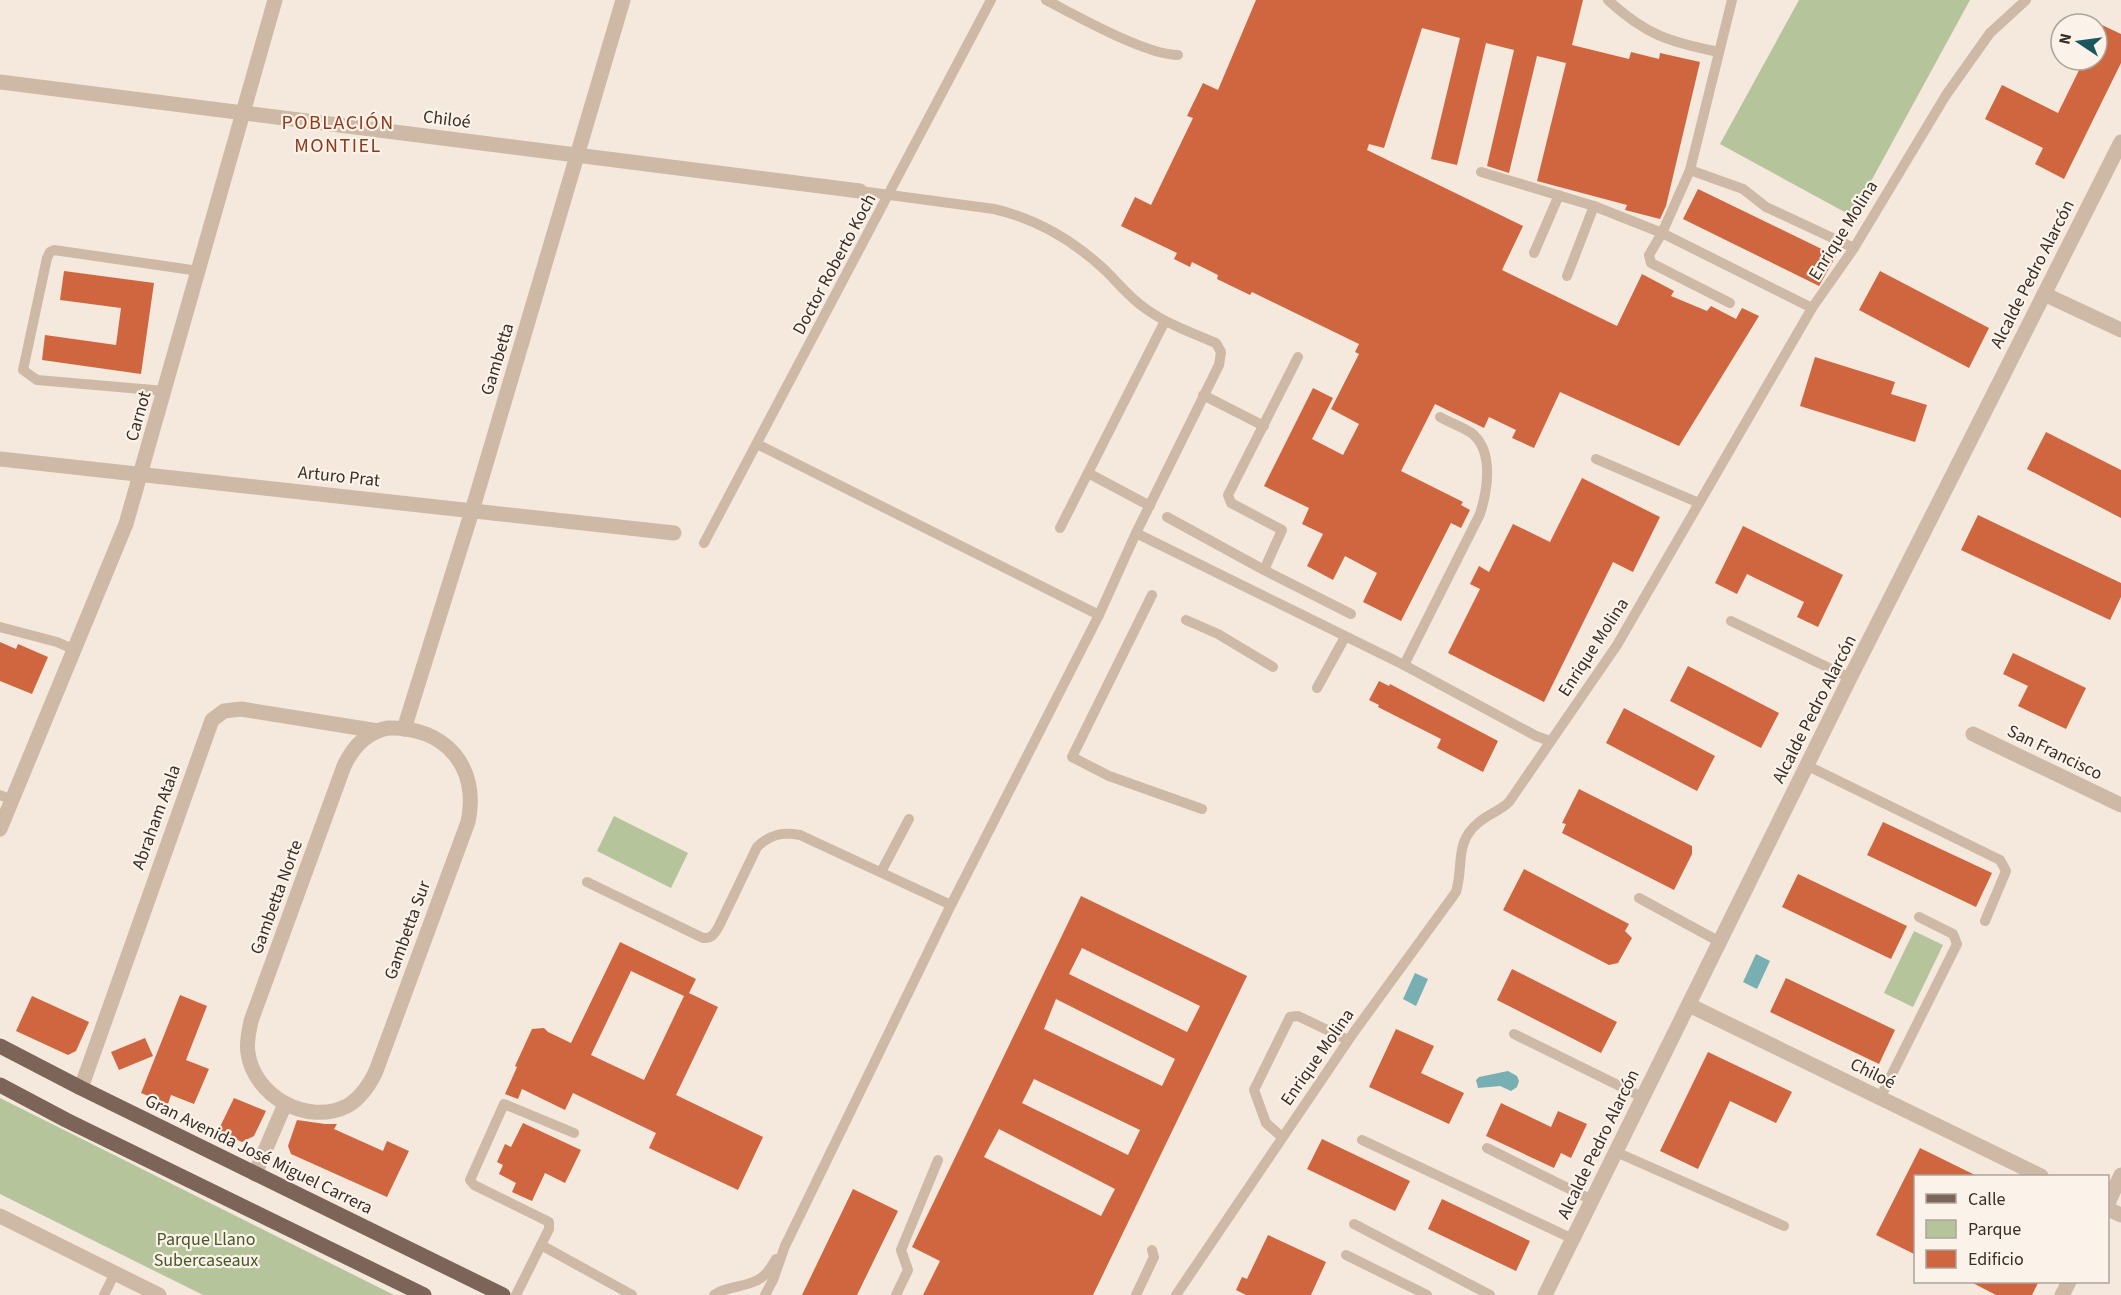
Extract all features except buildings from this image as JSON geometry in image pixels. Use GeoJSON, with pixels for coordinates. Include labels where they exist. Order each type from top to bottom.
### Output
{"type":"FeatureCollection","features":[{"type":"Feature","properties":{"kind":"main road","name":"Gran Avenida José Miguel Carrera"},"geometry":{"type":"LineString","coordinates":[[0,1046],[503,1295]]}},
{"type":"Feature","properties":{"kind":"main road"},"geometry":{"type":"LineString","coordinates":[[0,1085],[76,1125],[424,1295]]}},
{"type":"Feature","properties":{"kind":"street","name":"Carnot"},"geometry":{"type":"LineString","coordinates":[[0,829],[6,797],[75,650],[115,555],[165,392],[275,0]]}},
{"type":"Feature","properties":{"kind":"street","name":"Gambetta"},"geometry":{"type":"LineString","coordinates":[[404,729],[472,511],[623,0]]}},
{"type":"Feature","properties":{"kind":"street","name":"Chiloé"},"geometry":{"type":"LineString","coordinates":[[0,82],[860,191]]}},
{"type":"Feature","properties":{"kind":"street","name":"Alcalde Pedro Alarcón"},"geometry":{"type":"LineString","coordinates":[[1545,1295],[1850,678],[2121,142]]}},
{"type":"Feature","properties":{"kind":"street"},"geometry":{"type":"LineString","coordinates":[[2044,294],[2121,330]]}},
{"type":"Feature","properties":{"kind":"street","name":"Arturo Prat"},"geometry":{"type":"LineString","coordinates":[[0,459],[674,533]]}},
{"type":"Feature","properties":{"kind":"street","name":"Abraham Atala"},"geometry":{"type":"LineString","coordinates":[[81,1088],[212,720],[225,711],[241,709],[378,731]]}},
{"type":"Feature","properties":{"kind":"street"},"geometry":{"type":"LineString","coordinates":[[378,731],[388,728],[404,729]]}},
{"type":"Feature","properties":{"kind":"street","name":"Gambetta Sur"},"geometry":{"type":"LineString","coordinates":[[285,1104],[314,1111],[338,1109],[351,1103],[368,1087],[376,1071],[468,822],[471,791],[466,771],[460,760],[436,741],[415,731],[404,729]]}},
{"type":"Feature","properties":{"kind":"street","name":"Gambetta Norte"},"geometry":{"type":"LineString","coordinates":[[285,1104],[267,1091],[254,1072],[247,1050],[251,1021],[344,766],[357,745],[378,731]]}},
{"type":"Feature","properties":{"kind":"street","name":"San Francisco"},"geometry":{"type":"LineString","coordinates":[[1973,734],[2121,805]]}},
{"type":"Feature","properties":{"kind":"street","name":"Chiloé"},"geometry":{"type":"LineString","coordinates":[[1689,1005],[2039,1175]]}},
{"type":"Feature","properties":{"kind":"street"},"geometry":{"type":"LineString","coordinates":[[255,1174],[285,1104]]}},
{"type":"Feature","properties":{"kind":"street"},"geometry":{"type":"LineString","coordinates":[[2109,1201],[2121,1175]]}},
{"type":"Feature","properties":{"kind":"street"},"geometry":{"type":"LineString","coordinates":[[0,1216],[159,1295]]}},
{"type":"Feature","properties":{"kind":"lane","name":"Doctor Roberto Koch"},"geometry":{"type":"LineString","coordinates":[[704,543],[991,0]]}},
{"type":"Feature","properties":{"kind":"lane"},"geometry":{"type":"LineString","coordinates":[[1046,0],[1152,50],[1168,55],[1178,55]]}},
{"type":"Feature","properties":{"kind":"lane"},"geometry":{"type":"LineString","coordinates":[[1608,0],[1622,14],[1646,30],[1677,43],[1719,52]]}},
{"type":"Feature","properties":{"kind":"lane"},"geometry":{"type":"LineString","coordinates":[[1730,303],[1651,263],[1649,255],[1662,233],[1690,170],[1732,0]]}},
{"type":"Feature","properties":{"kind":"lane","name":"Enrique Molina"},"geometry":{"type":"LineString","coordinates":[[1176,1295],[1348,1040],[1456,892],[1460,877],[1460,851],[1468,834],[1479,822],[1502,810],[1509,802],[1617,645],[1812,308],[1854,248],[1946,95],[1990,33],[2026,0]]}},
{"type":"Feature","properties":{"kind":"lane"},"geometry":{"type":"LineString","coordinates":[[1690,170],[1743,189],[1766,207],[1854,248]]}},
{"type":"Feature","properties":{"kind":"lane"},"geometry":{"type":"LineString","coordinates":[[1481,172],[1594,206],[1662,233],[1812,308]]}},
{"type":"Feature","properties":{"kind":"lane","name":"Chiloé"},"geometry":{"type":"LineString","coordinates":[[860,191],[1012,213],[1062,236],[1083,250],[1135,300],[1165,321],[1216,343],[1221,352],[1219,364],[1203,395]]}},
{"type":"Feature","properties":{"kind":"lane"},"geometry":{"type":"LineString","coordinates":[[1534,253],[1558,195]]}},
{"type":"Feature","properties":{"kind":"lane"},"geometry":{"type":"LineString","coordinates":[[1567,276],[1594,206]]}},
{"type":"Feature","properties":{"kind":"lane"},"geometry":{"type":"LineString","coordinates":[[165,392],[37,380],[23,370],[47,258],[54,250],[199,271]]}},
{"type":"Feature","properties":{"kind":"lane"},"geometry":{"type":"LineString","coordinates":[[1060,528],[1165,321]]}},
{"type":"Feature","properties":{"kind":"lane"},"geometry":{"type":"LineString","coordinates":[[1264,570],[1282,530],[1232,503],[1228,495],[1298,357]]}},
{"type":"Feature","properties":{"kind":"lane"},"geometry":{"type":"LineString","coordinates":[[765,1295],[785,1246],[951,905],[1099,615],[1203,395],[1264,426]]}},
{"type":"Feature","properties":{"kind":"lane"},"geometry":{"type":"LineString","coordinates":[[1404,665],[1480,514],[1486,496],[1488,469],[1483,452],[1474,436],[1440,417]]}},
{"type":"Feature","properties":{"kind":"lane"},"geometry":{"type":"LineString","coordinates":[[757,444],[1099,615]]}},
{"type":"Feature","properties":{"kind":"lane"},"geometry":{"type":"LineString","coordinates":[[1596,459],[1699,503]]}},
{"type":"Feature","properties":{"kind":"lane"},"geometry":{"type":"LineString","coordinates":[[1088,473],[1150,506]]}},
{"type":"Feature","properties":{"kind":"lane"},"geometry":{"type":"LineString","coordinates":[[1167,517],[1351,614]]}},
{"type":"Feature","properties":{"kind":"lane"},"geometry":{"type":"LineString","coordinates":[[1136,533],[1404,665],[1536,736],[1550,741]]}},
{"type":"Feature","properties":{"kind":"lane"},"geometry":{"type":"LineString","coordinates":[[1152,594],[1072,757],[1109,776],[1202,809]]}},
{"type":"Feature","properties":{"kind":"lane"},"geometry":{"type":"LineString","coordinates":[[1186,620],[1218,634],[1273,667]]}},
{"type":"Feature","properties":{"kind":"lane"},"geometry":{"type":"LineString","coordinates":[[1731,621],[1850,678]]}},
{"type":"Feature","properties":{"kind":"lane"},"geometry":{"type":"LineString","coordinates":[[0,627],[57,642],[75,650]]}},
{"type":"Feature","properties":{"kind":"lane"},"geometry":{"type":"LineString","coordinates":[[1317,688],[1345,637]]}},
{"type":"Feature","properties":{"kind":"lane"},"geometry":{"type":"LineString","coordinates":[[1808,766],[2000,860],[2006,871],[1985,921]]}},
{"type":"Feature","properties":{"kind":"lane"},"geometry":{"type":"LineString","coordinates":[[881,872],[909,819]]}},
{"type":"Feature","properties":{"kind":"lane"},"geometry":{"type":"LineString","coordinates":[[587,882],[703,938],[708,938],[714,935],[719,926],[757,847],[767,837],[783,832],[800,835],[951,905]]}},
{"type":"Feature","properties":{"kind":"lane"},"geometry":{"type":"LineString","coordinates":[[1639,898],[1720,942]]}},
{"type":"Feature","properties":{"kind":"lane"},"geometry":{"type":"LineString","coordinates":[[1880,1098],[1957,944],[1953,934],[1919,917]]}},
{"type":"Feature","properties":{"kind":"lane"},"geometry":{"type":"LineString","coordinates":[[1282,1137],[1266,1123],[1254,1090],[1290,1017],[1298,1016],[1348,1040]]}},
{"type":"Feature","properties":{"kind":"lane"},"geometry":{"type":"LineString","coordinates":[[1514,1034],[1642,1097]]}},
{"type":"Feature","properties":{"kind":"lane"},"geometry":{"type":"LineString","coordinates":[[516,1295],[549,1229],[548,1220],[474,1185],[470,1180],[504,1104],[574,1133]]}},
{"type":"Feature","properties":{"kind":"lane"},"geometry":{"type":"LineString","coordinates":[[1362,1140],[1573,1239]]}},
{"type":"Feature","properties":{"kind":"lane"},"geometry":{"type":"LineString","coordinates":[[1487,1148],[1592,1200]]}},
{"type":"Feature","properties":{"kind":"lane"},"geometry":{"type":"LineString","coordinates":[[1616,1152],[1784,1226]]}},
{"type":"Feature","properties":{"kind":"lane"},"geometry":{"type":"LineString","coordinates":[[896,1295],[908,1270],[901,1250],[938,1160]]}},
{"type":"Feature","properties":{"kind":"lane"},"geometry":{"type":"LineString","coordinates":[[1354,1224],[1490,1295]]}},
{"type":"Feature","properties":{"kind":"lane"},"geometry":{"type":"LineString","coordinates":[[541,1245],[632,1295]]}},
{"type":"Feature","properties":{"kind":"lane"},"geometry":{"type":"LineString","coordinates":[[714,1295],[762,1278],[785,1246]]}},
{"type":"Feature","properties":{"kind":"lane"},"geometry":{"type":"LineString","coordinates":[[1136,1295],[1154,1257],[1152,1250]]}},
{"type":"Feature","properties":{"kind":"lane"},"geometry":{"type":"LineString","coordinates":[[1346,1255],[1427,1295]]}},
{"type":"Feature","properties":{"kind":"lane"},"geometry":{"type":"LineString","coordinates":[[104,1295],[115,1273]]}},
{"type":"Feature","properties":{"kind":"green space"},"geometry":{"type":"Polygon","coordinates":[[[1799,0],[1970,0],[1852,216],[1720,144],[1799,0]]]}},
{"type":"Feature","properties":{"kind":"green space"},"geometry":{"type":"Polygon","coordinates":[[[614,816],[688,853],[671,888],[597,851],[614,816]]]}},
{"type":"Feature","properties":{"kind":"green space"},"geometry":{"type":"Polygon","coordinates":[[[1914,931],[1943,945],[1913,1007],[1884,993],[1914,931]]]}},
{"type":"Feature","properties":{"kind":"green space","name":"Parque Llano Subercaseaux"},"geometry":{"type":"Polygon","coordinates":[[[0,1098],[394,1295],[203,1295],[0,1194],[0,1098]]]}},
{"type":"Feature","properties":{"kind":"water"},"geometry":{"type":"Polygon","coordinates":[[[1756,954],[1770,961],[1757,989],[1743,982],[1756,954]]]}},
{"type":"Feature","properties":{"kind":"water"},"geometry":{"type":"Polygon","coordinates":[[[1415,973],[1428,979],[1416,1006],[1403,999],[1415,973]]]}},
{"type":"Feature","properties":{"kind":"water"},"geometry":{"type":"Polygon","coordinates":[[[1508,1071],[1517,1076],[1519,1081],[1517,1087],[1511,1091],[1500,1086],[1478,1088],[1476,1080],[1479,1077],[1508,1071]]]}},
{"type":"Feature","properties":{"kind":"district","name":"POBLACIÓN MONTIEL"},"geometry":{"type":"Point","coordinates":[338,134]}}]}
